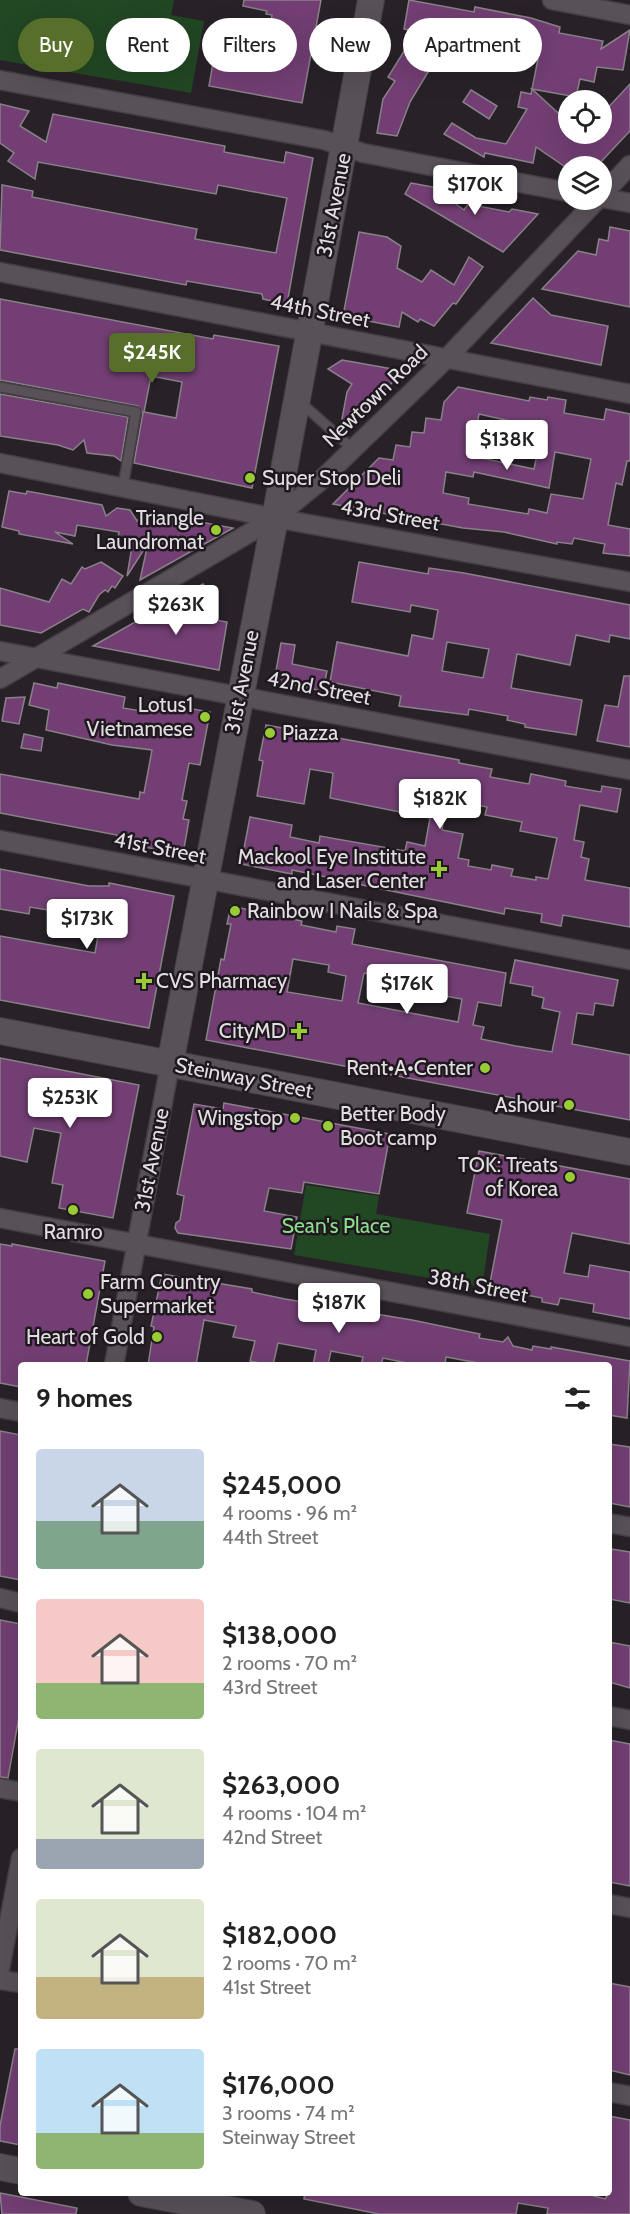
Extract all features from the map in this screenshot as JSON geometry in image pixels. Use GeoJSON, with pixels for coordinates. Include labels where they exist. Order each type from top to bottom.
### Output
{"type":"FeatureCollection","features":[{"type":"Feature","properties":{"kind":"street","name":"31st Avenue"},"geometry":{"type":"LineString","coordinates":[[115,1362],[371,0]]}},
{"type":"Feature","properties":{"kind":"street"},"geometry":{"type":"LineString","coordinates":[[552,0],[630,15]]}},
{"type":"Feature","properties":{"kind":"street"},"geometry":{"type":"LineString","coordinates":[[0,80],[324,140],[363,153],[558,190]]}},
{"type":"Feature","properties":{"kind":"street"},"geometry":{"type":"LineString","coordinates":[[612,186],[630,165]]}},
{"type":"Feature","properties":{"kind":"street"},"geometry":{"type":"LineString","coordinates":[[612,199],[630,203]]}},
{"type":"Feature","properties":{"kind":"street","name":"Newtown Road"},"geometry":{"type":"LineString","coordinates":[[0,680],[275,518],[353,449],[446,360],[588,210]]}},
{"type":"Feature","properties":{"kind":"street","name":"44th Street"},"geometry":{"type":"LineString","coordinates":[[0,272],[630,394]]}},
{"type":"Feature","properties":{"kind":"street","name":"43rd Street"},"geometry":{"type":"LineString","coordinates":[[0,463],[275,518],[630,582]]}},
{"type":"Feature","properties":{"kind":"street","name":"42nd Street"},"geometry":{"type":"LineString","coordinates":[[0,651],[630,770]]}},
{"type":"Feature","properties":{"kind":"street","name":"41st Street"},"geometry":{"type":"LineString","coordinates":[[0,840],[630,960]]}},
{"type":"Feature","properties":{"kind":"street","name":"Steinway Street"},"geometry":{"type":"LineString","coordinates":[[0,1031],[630,1152]]}},
{"type":"Feature","properties":{"kind":"street","name":"38th Street"},"geometry":{"type":"LineString","coordinates":[[0,1218],[630,1337]]}},
{"type":"Feature","properties":{"kind":"street"},"geometry":{"type":"LineString","coordinates":[[0,1408],[18,1411]]}},
{"type":"Feature","properties":{"kind":"street"},"geometry":{"type":"LineString","coordinates":[[612,1524],[630,1527]]}},
{"type":"Feature","properties":{"kind":"street"},"geometry":{"type":"LineString","coordinates":[[0,1599],[18,1602]]}},
{"type":"Feature","properties":{"kind":"street"},"geometry":{"type":"LineString","coordinates":[[612,1717],[630,1720]]}},
{"type":"Feature","properties":{"kind":"street"},"geometry":{"type":"LineString","coordinates":[[0,1788],[18,1791]]}},
{"type":"Feature","properties":{"kind":"street"},"geometry":{"type":"LineString","coordinates":[[0,1969],[18,1874]]}},
{"type":"Feature","properties":{"kind":"street"},"geometry":{"type":"LineString","coordinates":[[612,1905],[630,1908]]}},
{"type":"Feature","properties":{"kind":"street"},"geometry":{"type":"LineString","coordinates":[[0,1980],[18,1983]]}},
{"type":"Feature","properties":{"kind":"street"},"geometry":{"type":"LineString","coordinates":[[612,2093],[630,2096]]}},
{"type":"Feature","properties":{"kind":"street"},"geometry":{"type":"LineString","coordinates":[[0,2167],[18,2170]]}},
{"type":"Feature","properties":{"kind":"street"},"geometry":{"type":"LineString","coordinates":[[157,2196],[252,2214]]}},
{"type":"Feature","properties":{"kind":"lane"},"geometry":{"type":"LineString","coordinates":[[0,387],[136,412],[123,486]]}},
{"type":"Feature","properties":{"kind":"lane"},"geometry":{"type":"LineString","coordinates":[[297,399],[353,449]]}},
{"type":"Feature","properties":{"kind":"green space"},"geometry":{"type":"Polygon","coordinates":[[[0,0],[174,0],[171,15],[188,18],[106,18],[106,72],[190,72],[190,18],[202,21],[191,93],[69,72],[94,72],[94,18],[18,18],[18,63],[0,60],[0,0]]]}},
{"type":"Feature","properties":{"kind":"green space","name":"Sean's Place"},"geometry":{"type":"Polygon","coordinates":[[[306,1185],[379,1196],[376,1214],[490,1234],[482,1287],[294,1255],[306,1185]]]}},
{"type":"Feature","properties":{"kind":"building"},"geometry":{"type":"Polygon","coordinates":[[[244,0],[321,0],[318,18],[309,18],[309,65],[302,103],[209,86],[211,72],[297,72],[297,18],[272,18],[272,15],[266,14],[267,11],[243,6],[244,0]]]}},
{"type":"Feature","properties":{"kind":"building"},"geometry":{"type":"Polygon","coordinates":[[[409,0],[474,12],[475,7],[531,18],[406,18],[409,0]]]}},
{"type":"Feature","properties":{"kind":"building"},"geometry":{"type":"Polygon","coordinates":[[[542,21],[560,27],[559,33],[603,41],[601,49],[630,30],[623,70],[597,67],[594,82],[580,79],[578,90],[558,90],[558,94],[532,89],[535,72],[542,72],[542,21]]]}},
{"type":"Feature","properties":{"kind":"building"},"geometry":{"type":"Polygon","coordinates":[[[403,53],[403,72],[428,72],[410,102],[397,136],[377,133],[383,99],[395,81],[388,77],[403,53]]]}},
{"type":"Feature","properties":{"kind":"building"},"geometry":{"type":"Polygon","coordinates":[[[630,84],[630,131],[606,156],[558,156],[558,162],[536,147],[533,163],[485,153],[484,157],[444,134],[452,123],[476,138],[506,144],[527,109],[518,107],[521,92],[531,94],[532,89],[558,113],[558,144],[612,144],[612,103],[630,84]]]}},
{"type":"Feature","properties":{"kind":"building"},"geometry":{"type":"Polygon","coordinates":[[[471,90],[497,106],[489,119],[463,102],[471,90]]]}},
{"type":"Feature","properties":{"kind":"building"},"geometry":{"type":"Polygon","coordinates":[[[0,104],[29,111],[20,126],[46,142],[53,114],[225,146],[224,152],[284,163],[286,152],[313,158],[287,304],[263,299],[262,294],[187,281],[186,285],[0,250],[2,185],[33,191],[32,197],[197,229],[195,239],[276,253],[287,198],[218,185],[216,194],[38,162],[35,179],[8,161],[14,153],[0,143],[0,104]]]}},
{"type":"Feature","properties":{"kind":"building"},"geometry":{"type":"Polygon","coordinates":[[[411,183],[449,190],[448,198],[464,210],[468,204],[509,212],[512,209],[538,214],[503,252],[405,194],[411,183]]]}},
{"type":"Feature","properties":{"kind":"building"},"geometry":{"type":"Polygon","coordinates":[[[610,227],[630,231],[630,307],[542,289],[578,251],[596,255],[599,239],[608,241],[610,227]]]}},
{"type":"Feature","properties":{"kind":"building"},"geometry":{"type":"Polygon","coordinates":[[[359,232],[387,237],[401,246],[397,268],[422,282],[431,270],[454,285],[469,257],[483,267],[456,304],[453,303],[434,326],[420,319],[418,322],[402,312],[399,327],[343,316],[359,232]]]}},
{"type":"Feature","properties":{"kind":"building"},"geometry":{"type":"Polygon","coordinates":[[[533,298],[551,315],[608,326],[601,365],[491,343],[533,298]]]}},
{"type":"Feature","properties":{"kind":"building"},"geometry":{"type":"Polygon","coordinates":[[[0,299],[213,339],[214,335],[279,346],[252,488],[134,463],[143,413],[138,406],[0,380],[0,299]],[[151,376],[144,412],[176,418],[182,382],[151,376]]]}},
{"type":"Feature","properties":{"kind":"building"},"geometry":{"type":"Polygon","coordinates":[[[342,360],[404,371],[349,425],[342,419],[347,392],[352,384],[328,369],[342,360]]]}},
{"type":"Feature","properties":{"kind":"building"},"geometry":{"type":"Polygon","coordinates":[[[458,387],[529,401],[530,397],[566,400],[564,413],[604,420],[606,409],[630,414],[630,461],[627,461],[622,485],[616,483],[608,525],[630,529],[630,556],[603,553],[605,544],[574,538],[572,544],[557,542],[557,544],[504,532],[463,528],[333,504],[379,458],[393,460],[396,445],[410,447],[412,432],[424,433],[426,418],[441,420],[444,402],[458,387]],[[479,414],[471,456],[534,469],[540,440],[526,437],[528,425],[479,414]],[[555,452],[549,488],[474,472],[473,477],[446,472],[443,493],[469,498],[468,504],[528,514],[529,509],[547,513],[551,494],[583,499],[591,459],[555,452]]]}},
{"type":"Feature","properties":{"kind":"building"},"geometry":{"type":"Polygon","coordinates":[[[0,394],[128,417],[121,461],[114,456],[87,453],[84,440],[73,450],[58,445],[0,436],[0,394]]]}},
{"type":"Feature","properties":{"kind":"building"},"geometry":{"type":"Polygon","coordinates":[[[9,491],[26,494],[27,491],[102,505],[106,516],[117,508],[130,510],[137,521],[144,513],[153,514],[154,509],[165,527],[173,517],[233,528],[140,580],[148,543],[127,576],[132,546],[117,543],[119,532],[77,525],[75,536],[55,532],[73,544],[19,534],[19,531],[2,527],[9,491]]]}},
{"type":"Feature","properties":{"kind":"building"},"geometry":{"type":"Polygon","coordinates":[[[101,562],[123,576],[115,588],[112,586],[108,592],[105,590],[99,595],[89,612],[83,609],[41,633],[0,625],[0,588],[49,602],[62,579],[71,584],[82,567],[85,569],[101,562]]]}},
{"type":"Feature","properties":{"kind":"building"},"geometry":{"type":"Polygon","coordinates":[[[359,562],[428,574],[429,568],[630,605],[630,639],[610,635],[609,642],[576,635],[570,665],[517,654],[511,688],[582,700],[576,735],[525,727],[525,724],[507,720],[508,716],[469,709],[468,715],[399,706],[401,696],[330,682],[337,642],[408,656],[412,635],[433,639],[438,610],[411,605],[410,612],[352,602],[359,562]],[[447,642],[442,671],[483,678],[489,649],[447,642]]]}},
{"type":"Feature","properties":{"kind":"building"},"geometry":{"type":"Polygon","coordinates":[[[203,584],[209,592],[204,618],[227,622],[219,670],[93,646],[142,618],[182,624],[190,591],[203,584]]]}},
{"type":"Feature","properties":{"kind":"building"},"geometry":{"type":"Polygon","coordinates":[[[281,643],[295,645],[292,664],[327,671],[323,691],[274,682],[281,643]]]}},
{"type":"Feature","properties":{"kind":"building"},"geometry":{"type":"Polygon","coordinates":[[[624,676],[630,676],[630,747],[597,741],[605,705],[618,707],[624,676]]]}},
{"type":"Feature","properties":{"kind":"building"},"geometry":{"type":"Polygon","coordinates":[[[34,683],[57,688],[58,683],[125,697],[123,708],[147,712],[149,701],[210,712],[200,765],[189,763],[182,800],[187,801],[183,819],[189,820],[183,854],[116,842],[117,835],[0,813],[0,774],[139,799],[140,792],[144,793],[152,750],[112,745],[46,730],[49,710],[29,705],[34,683]]]}},
{"type":"Feature","properties":{"kind":"building"},"geometry":{"type":"Polygon","coordinates":[[[25,697],[19,724],[2,721],[6,698],[25,697]]]}},
{"type":"Feature","properties":{"kind":"building"},"geometry":{"type":"Polygon","coordinates":[[[266,725],[459,760],[459,763],[492,769],[490,777],[529,784],[531,774],[566,781],[565,786],[601,792],[602,786],[621,789],[617,812],[580,805],[574,840],[584,842],[581,857],[589,859],[585,880],[630,888],[630,927],[563,915],[561,926],[541,922],[542,914],[505,908],[504,914],[357,884],[349,885],[346,881],[292,870],[292,874],[241,864],[250,817],[292,825],[290,837],[319,843],[320,836],[405,851],[407,842],[425,846],[430,818],[330,798],[333,773],[310,769],[304,804],[257,796],[263,761],[259,760],[266,725]],[[447,799],[442,830],[463,834],[458,858],[469,860],[468,866],[491,870],[492,865],[513,869],[511,876],[536,880],[536,877],[548,879],[557,838],[520,831],[522,822],[485,815],[487,807],[447,799]]]}},
{"type":"Feature","properties":{"kind":"building"},"geometry":{"type":"Polygon","coordinates":[[[24,734],[43,738],[41,751],[21,748],[24,734]]]}},
{"type":"Feature","properties":{"kind":"building"},"geometry":{"type":"Polygon","coordinates":[[[0,869],[89,886],[109,886],[109,883],[174,896],[149,1028],[0,1000],[0,936],[95,953],[99,930],[81,927],[83,920],[65,917],[66,913],[30,907],[29,914],[0,909],[0,869]]]}},
{"type":"Feature","properties":{"kind":"building"},"geometry":{"type":"Polygon","coordinates":[[[231,906],[302,921],[301,925],[336,932],[337,926],[355,929],[352,944],[506,973],[501,1006],[478,1002],[473,1025],[484,1027],[481,1039],[552,1052],[560,1012],[542,1008],[544,998],[532,995],[533,987],[510,983],[515,960],[618,980],[613,1006],[595,1003],[593,1015],[577,1013],[572,1044],[630,1055],[630,1120],[206,1040],[221,959],[224,960],[231,924],[227,924],[231,906]],[[293,959],[287,992],[342,1001],[346,976],[328,972],[329,965],[293,959]],[[364,973],[358,1003],[458,1022],[462,999],[439,995],[440,987],[364,973]]]}},
{"type":"Feature","properties":{"kind":"building"},"geometry":{"type":"Polygon","coordinates":[[[0,1058],[139,1085],[113,1218],[59,1208],[63,1185],[52,1183],[61,1133],[34,1128],[27,1162],[0,1156],[0,1058]]]}},
{"type":"Feature","properties":{"kind":"building"},"geometry":{"type":"Polygon","coordinates":[[[224,1103],[390,1134],[379,1194],[304,1182],[302,1193],[269,1188],[264,1211],[297,1217],[291,1249],[178,1233],[175,1228],[176,1223],[180,1220],[184,1196],[177,1194],[194,1104],[223,1109],[224,1103]]]}},
{"type":"Feature","properties":{"kind":"building"},"geometry":{"type":"Polygon","coordinates":[[[479,1151],[630,1179],[630,1244],[572,1233],[564,1273],[588,1277],[590,1265],[630,1272],[630,1319],[593,1312],[594,1304],[560,1298],[558,1305],[542,1302],[542,1298],[489,1288],[502,1220],[467,1213],[479,1151]]]}},
{"type":"Feature","properties":{"kind":"building"},"geometry":{"type":"Polygon","coordinates":[[[0,1244],[12,1246],[12,1244],[105,1261],[87,1362],[18,1362],[18,1386],[0,1383],[0,1244]]]}},
{"type":"Feature","properties":{"kind":"building"},"geometry":{"type":"Polygon","coordinates":[[[162,1274],[252,1289],[252,1292],[285,1299],[412,1320],[480,1334],[479,1338],[503,1342],[508,1337],[513,1346],[532,1350],[533,1346],[551,1349],[551,1347],[630,1361],[627,1418],[612,1416],[612,1362],[473,1362],[446,1357],[445,1362],[402,1362],[383,1358],[382,1362],[362,1362],[363,1357],[331,1351],[329,1362],[314,1362],[316,1350],[278,1343],[274,1362],[255,1362],[250,1361],[255,1341],[233,1337],[236,1326],[204,1320],[197,1362],[148,1362],[154,1327],[151,1326],[162,1274]]]}},
{"type":"Feature","properties":{"kind":"building"},"geometry":{"type":"Polygon","coordinates":[[[0,1431],[18,1434],[18,1579],[0,1576],[0,1431]]]}},
{"type":"Feature","properties":{"kind":"building"},"geometry":{"type":"Polygon","coordinates":[[[612,1444],[630,1447],[630,1507],[612,1504],[612,1444]]]}},
{"type":"Feature","properties":{"kind":"building"},"geometry":{"type":"Polygon","coordinates":[[[612,1549],[630,1552],[630,1603],[612,1600],[612,1549]]]}},
{"type":"Feature","properties":{"kind":"building"},"geometry":{"type":"Polygon","coordinates":[[[0,1620],[18,1623],[18,1723],[8,1778],[0,1777],[0,1620]]]}},
{"type":"Feature","properties":{"kind":"building"},"geometry":{"type":"Polygon","coordinates":[[[612,1643],[630,1646],[630,1688],[612,1683],[612,1643]]]}},
{"type":"Feature","properties":{"kind":"building"},"geometry":{"type":"Polygon","coordinates":[[[612,1741],[630,1744],[630,1886],[612,1883],[612,1741]]]}},
{"type":"Feature","properties":{"kind":"building"},"geometry":{"type":"Polygon","coordinates":[[[612,1984],[630,1987],[630,2075],[612,2071],[612,1984]]]}},
{"type":"Feature","properties":{"kind":"building"},"geometry":{"type":"Polygon","coordinates":[[[15,2049],[18,2049],[18,2144],[0,2141],[0,2126],[15,2049]]]}},
{"type":"Feature","properties":{"kind":"building"},"geometry":{"type":"Polygon","coordinates":[[[612,2117],[630,2120],[630,2214],[547,2214],[548,2208],[518,2203],[516,2214],[379,2214],[304,2199],[304,2196],[594,2196],[605,2199],[607,2196],[612,2196],[612,2117]]]}},
{"type":"Feature","properties":{"kind":"building"},"geometry":{"type":"Polygon","coordinates":[[[0,2193],[77,2208],[76,2214],[2,2214],[0,2193]]]}},
{"type":"Feature","properties":{"kind":"place","name":"Super Stop Deli"},"geometry":{"type":"Point","coordinates":[250,478]}},
{"type":"Feature","properties":{"kind":"place","name":"Triangle Laundromat"},"geometry":{"type":"Point","coordinates":[216,530]}},
{"type":"Feature","properties":{"kind":"place","name":"Lotus1 Vietnamese"},"geometry":{"type":"Point","coordinates":[205,717]}},
{"type":"Feature","properties":{"kind":"place","name":"Piazza"},"geometry":{"type":"Point","coordinates":[270,733]}},
{"type":"Feature","properties":{"kind":"place","name":"Mackool Eye Institute and Laser Center"},"geometry":{"type":"Point","coordinates":[439,869]}},
{"type":"Feature","properties":{"kind":"place","name":"Rainbow I Nails & Spa"},"geometry":{"type":"Point","coordinates":[235,911]}},
{"type":"Feature","properties":{"kind":"place","name":"CVS Pharmacy"},"geometry":{"type":"Point","coordinates":[144,981]}},
{"type":"Feature","properties":{"kind":"place","name":"CityMD"},"geometry":{"type":"Point","coordinates":[299,1031]}},
{"type":"Feature","properties":{"kind":"place","name":"Rent•A•Center"},"geometry":{"type":"Point","coordinates":[485,1068]}},
{"type":"Feature","properties":{"kind":"place","name":"Ashour"},"geometry":{"type":"Point","coordinates":[569,1105]}},
{"type":"Feature","properties":{"kind":"place","name":"Wingstop"},"geometry":{"type":"Point","coordinates":[295,1118]}},
{"type":"Feature","properties":{"kind":"place","name":"Better Body Boot camp"},"geometry":{"type":"Point","coordinates":[328,1126]}},
{"type":"Feature","properties":{"kind":"place","name":"TOK: Treats of Korea"},"geometry":{"type":"Point","coordinates":[570,1177]}},
{"type":"Feature","properties":{"kind":"place","name":"Ramro"},"geometry":{"type":"Point","coordinates":[73,1210]}},
{"type":"Feature","properties":{"kind":"place","name":"Farm Country Supermarket"},"geometry":{"type":"Point","coordinates":[88,1294]}},
{"type":"Feature","properties":{"kind":"place","name":"Heart of Gold"},"geometry":{"type":"Point","coordinates":[157,1337]}}]}
